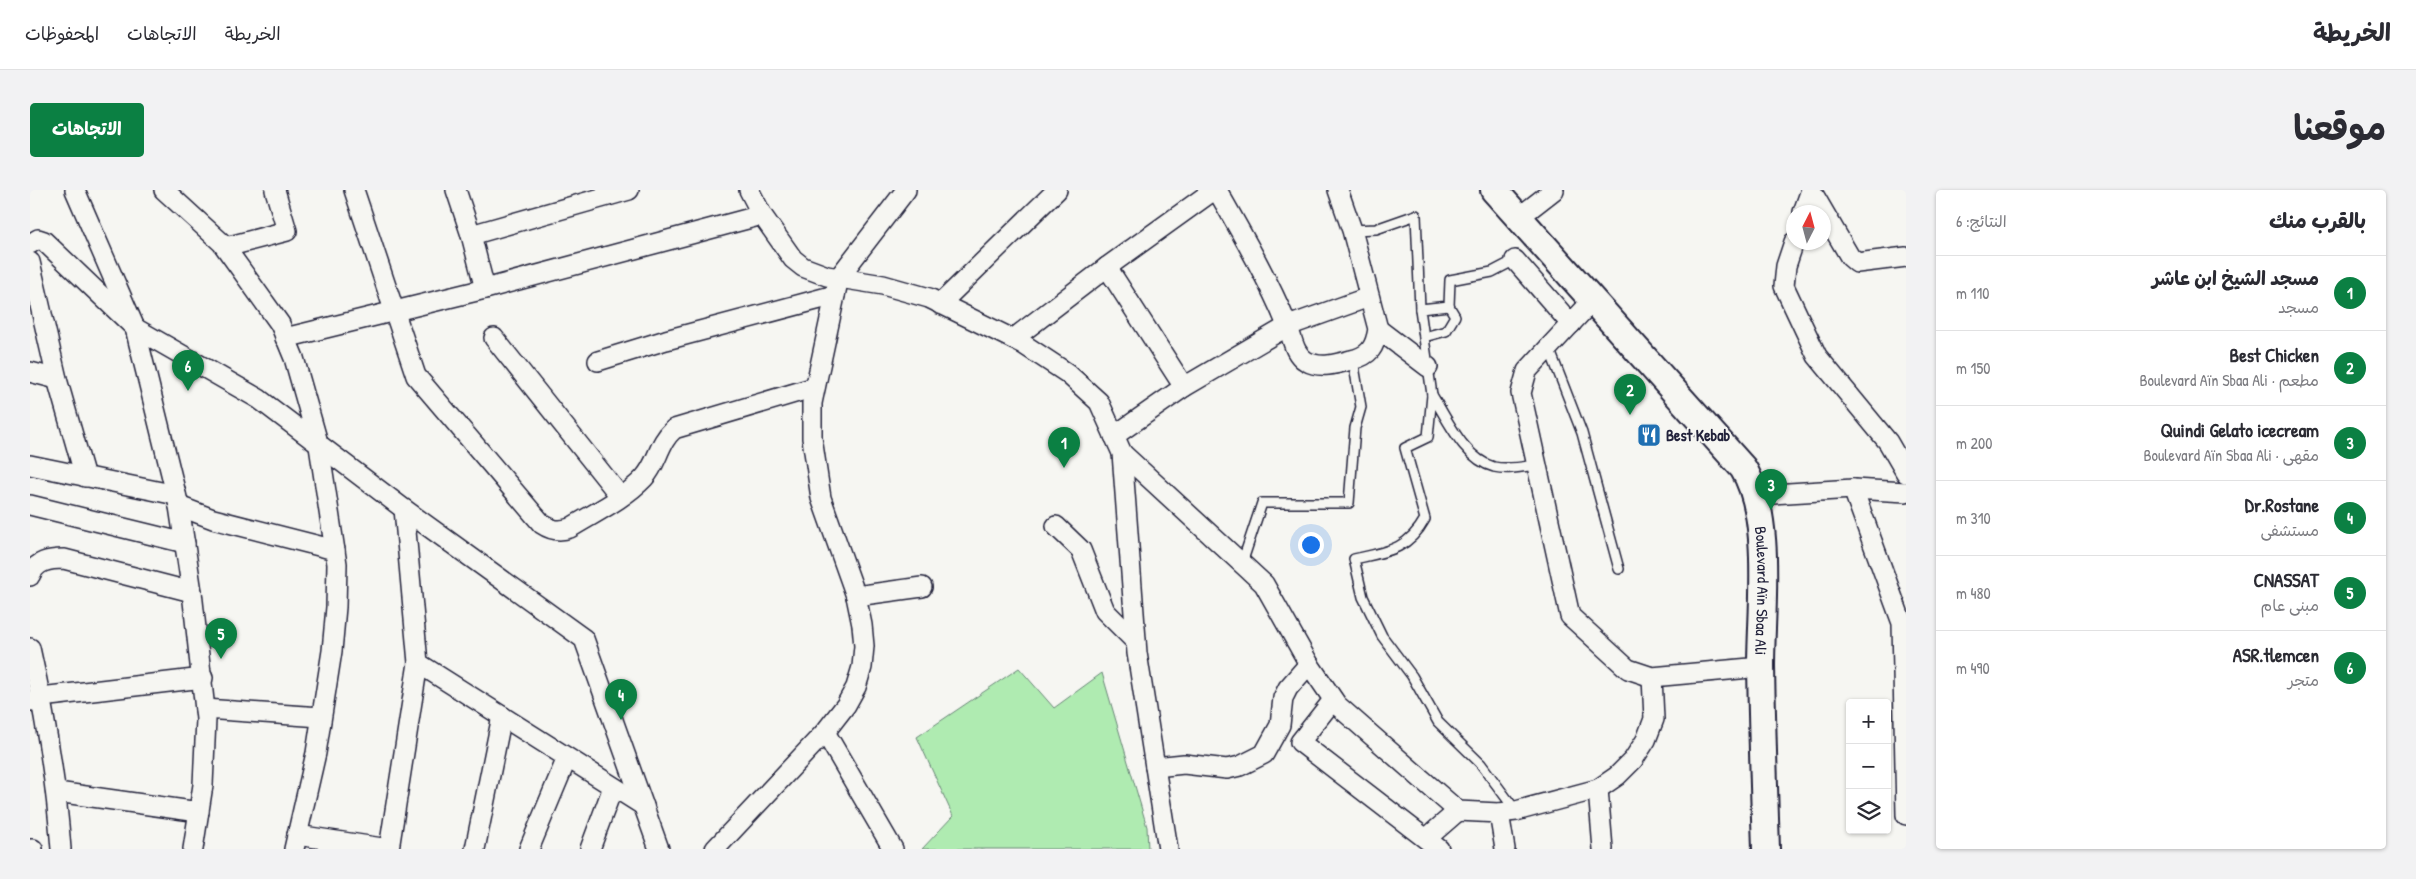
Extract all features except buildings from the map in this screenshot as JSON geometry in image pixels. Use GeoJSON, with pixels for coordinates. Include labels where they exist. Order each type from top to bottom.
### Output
{"type":"FeatureCollection","features":[{"type":"Feature","properties":{"kind":"main road","name":"Boulevard Aïn Sbaa Ali"},"geometry":{"type":"LineString","coordinates":[[1494,190],[1743,468],[1751,481],[1756,496],[1762,532],[1761,667],[1766,849]]}},
{"type":"Feature","properties":{"kind":"street"},"geometry":{"type":"LineString","coordinates":[[75,190],[135,328],[178,500],[192,592],[205,709],[203,785],[193,849]]}},
{"type":"Feature","properties":{"kind":"street"},"geometry":{"type":"LineString","coordinates":[[164,190],[226,247],[280,324],[294,358],[319,446],[335,550],[336,607],[332,650],[321,718],[295,842],[389,849],[418,663],[404,510]]}},
{"type":"Feature","properties":{"kind":"street"},"geometry":{"type":"LineString","coordinates":[[226,247],[287,231],[275,190]]}},
{"type":"Feature","properties":{"kind":"street"},"geometry":{"type":"LineString","coordinates":[[354,190],[396,311],[416,376],[542,524],[550,529],[565,530],[620,496],[644,478],[652,468],[662,441],[674,429],[815,387]]}},
{"type":"Feature","properties":{"kind":"street"},"geometry":{"type":"LineString","coordinates":[[456,190],[471,235],[485,289]]}},
{"type":"Feature","properties":{"kind":"street"},"geometry":{"type":"LineString","coordinates":[[471,235],[628,190]]}},
{"type":"Feature","properties":{"kind":"street"},"geometry":{"type":"LineString","coordinates":[[748,190],[762,215],[793,259],[803,267],[837,286]]}},
{"type":"Feature","properties":{"kind":"street"},"geometry":{"type":"LineString","coordinates":[[715,849],[825,732],[846,705],[856,686],[862,667],[864,639],[856,596],[821,498],[812,438],[812,404],[837,286],[906,190]]}},
{"type":"Feature","properties":{"kind":"street"},"geometry":{"type":"LineString","coordinates":[[940,304],[1057,190]]}},
{"type":"Feature","properties":{"kind":"street"},"geometry":{"type":"LineString","coordinates":[[1013,339],[1106,267],[1215,190],[1250,248],[1288,326],[1295,351],[1306,361],[1321,366],[1353,360],[1368,353],[1376,344],[1378,329],[1352,230],[1338,190]]}},
{"type":"Feature","properties":{"kind":"street"},"geometry":{"type":"LineString","coordinates":[[1518,218],[1554,190]]}},
{"type":"Feature","properties":{"kind":"street"},"geometry":{"type":"LineString","coordinates":[[1806,205],[1811,190],[1820,205]]}},
{"type":"Feature","properties":{"kind":"street"},"geometry":{"type":"LineString","coordinates":[[286,338],[485,289],[762,215]]}},
{"type":"Feature","properties":{"kind":"street"},"geometry":{"type":"LineString","coordinates":[[1831,224],[1850,257],[1857,263],[1906,257]]}},
{"type":"Feature","properties":{"kind":"street"},"geometry":{"type":"LineString","coordinates":[[30,244],[38,239],[44,241],[135,328],[259,399],[404,510],[584,639],[659,849]]}},
{"type":"Feature","properties":{"kind":"street"},"geometry":{"type":"LineString","coordinates":[[1791,250],[1786,266],[1784,286],[1818,356],[1888,442],[1906,473]]}},
{"type":"Feature","properties":{"kind":"street"},"geometry":{"type":"LineString","coordinates":[[1515,260],[1571,324]]}},
{"type":"Feature","properties":{"kind":"street"},"geometry":{"type":"LineString","coordinates":[[30,262],[34,296],[85,477]]}},
{"type":"Feature","properties":{"kind":"street"},"geometry":{"type":"LineString","coordinates":[[1106,267],[1184,387]]}},
{"type":"Feature","properties":{"kind":"street"},"geometry":{"type":"LineString","coordinates":[[598,362],[837,286],[883,285],[940,304],[1013,339],[1067,373],[1099,402],[1118,444],[1136,642],[1168,849]]}},
{"type":"Feature","properties":{"kind":"street"},"geometry":{"type":"LineString","coordinates":[[1118,444],[1184,387],[1288,326],[1369,297]]}},
{"type":"Feature","properties":{"kind":"street"},"geometry":{"type":"LineString","coordinates":[[1593,300],[1527,371],[1522,386],[1522,401],[1570,616],[1628,669],[1635,673],[1652,677],[1761,667]]}},
{"type":"Feature","properties":{"kind":"street"},"geometry":{"type":"LineString","coordinates":[[1378,329],[1428,367]]}},
{"type":"Feature","properties":{"kind":"street"},"geometry":{"type":"LineString","coordinates":[[494,338],[620,496]]}},
{"type":"Feature","properties":{"kind":"street"},"geometry":{"type":"LineString","coordinates":[[30,372],[57,379]]}},
{"type":"Feature","properties":{"kind":"street"},"geometry":{"type":"LineString","coordinates":[[1118,444],[1264,584],[1309,664],[1333,700],[1458,811],[1507,812],[1598,789],[1617,776],[1633,760],[1646,740],[1654,719],[1652,677]]}},
{"type":"Feature","properties":{"kind":"street"},"geometry":{"type":"LineString","coordinates":[[30,465],[178,500],[213,519],[335,550]]}},
{"type":"Feature","properties":{"kind":"street"},"geometry":{"type":"LineString","coordinates":[[1756,496],[1853,489],[1906,492]]}},
{"type":"Feature","properties":{"kind":"street"},"geometry":{"type":"LineString","coordinates":[[1853,489],[1902,623],[1906,815]]}},
{"type":"Feature","properties":{"kind":"street"},"geometry":{"type":"LineString","coordinates":[[30,505],[185,543]]}},
{"type":"Feature","properties":{"kind":"street"},"geometry":{"type":"LineString","coordinates":[[1056,526],[1081,550],[1105,611],[1136,642]]}},
{"type":"Feature","properties":{"kind":"street"},"geometry":{"type":"LineString","coordinates":[[30,576],[38,564],[46,560],[64,559],[192,592]]}},
{"type":"Feature","properties":{"kind":"street"},"geometry":{"type":"LineString","coordinates":[[856,596],[922,586]]}},
{"type":"Feature","properties":{"kind":"street"},"geometry":{"type":"LineString","coordinates":[[30,648],[36,699],[57,792],[61,849]]}},
{"type":"Feature","properties":{"kind":"street"},"geometry":{"type":"LineString","coordinates":[[418,663],[644,806]]}},
{"type":"Feature","properties":{"kind":"street"},"geometry":{"type":"LineString","coordinates":[[1156,767],[1184,764],[1227,769],[1240,766],[1264,754],[1280,725],[1283,698],[1288,688],[1309,664]]}},
{"type":"Feature","properties":{"kind":"street"},"geometry":{"type":"LineString","coordinates":[[36,699],[203,678]]}},
{"type":"Feature","properties":{"kind":"street"},"geometry":{"type":"LineString","coordinates":[[1333,700],[1300,742],[1433,844],[1458,811]]}},
{"type":"Feature","properties":{"kind":"street"},"geometry":{"type":"LineString","coordinates":[[205,709],[321,718]]}},
{"type":"Feature","properties":{"kind":"street"},"geometry":{"type":"LineString","coordinates":[[475,849],[502,716]]}},
{"type":"Feature","properties":{"kind":"street"},"geometry":{"type":"LineString","coordinates":[[825,732],[893,849]]}},
{"type":"Feature","properties":{"kind":"street"},"geometry":{"type":"LineString","coordinates":[[529,849],[567,758]]}},
{"type":"Feature","properties":{"kind":"street"},"geometry":{"type":"LineString","coordinates":[[590,849],[613,787]]}},
{"type":"Feature","properties":{"kind":"street"},"geometry":{"type":"LineString","coordinates":[[1598,789],[1603,849]]}},
{"type":"Feature","properties":{"kind":"street"},"geometry":{"type":"LineString","coordinates":[[57,792],[199,812]]}},
{"type":"Feature","properties":{"kind":"street"},"geometry":{"type":"LineString","coordinates":[[1506,849],[1507,812]]}},
{"type":"Feature","properties":{"kind":"lane"},"geometry":{"type":"LineString","coordinates":[[1352,230],[1376,229],[1416,215],[1420,309],[1432,395],[1428,437],[1405,448],[1425,519],[1416,535],[1392,550],[1354,559],[1363,597],[1382,636],[1412,676],[1438,722],[1482,764],[1507,812]]}},
{"type":"Feature","properties":{"kind":"lane"},"geometry":{"type":"LineString","coordinates":[[1424,338],[1446,331],[1454,316],[1449,306],[1450,280],[1492,272],[1515,260]]}},
{"type":"Feature","properties":{"kind":"lane"},"geometry":{"type":"LineString","coordinates":[[1420,309],[1449,306]]}},
{"type":"Feature","properties":{"kind":"lane"},"geometry":{"type":"LineString","coordinates":[[1549,348],[1582,433],[1620,569]]}},
{"type":"Feature","properties":{"kind":"lane"},"geometry":{"type":"LineString","coordinates":[[1242,563],[1262,503],[1349,503],[1355,428],[1361,407],[1353,360]]}},
{"type":"Feature","properties":{"kind":"lane"},"geometry":{"type":"LineString","coordinates":[[1432,395],[1465,446],[1480,460],[1494,467],[1513,468],[1536,465]]}},
{"type":"Feature","properties":{"kind":"green space"},"geometry":{"type":"Polygon","coordinates":[[[1019,668],[1054,708],[1102,673],[1147,827],[1148,849],[922,849],[953,816],[917,737],[1019,668]]]}},
{"type":"Feature","properties":{"kind":"place","name":"ASR.tlemcen"},"geometry":{"type":"Point","coordinates":[188,391]}},
{"type":"Feature","properties":{"kind":"place","name":"Best Chicken"},"geometry":{"type":"Point","coordinates":[1630,415]}},
{"type":"Feature","properties":{"kind":"place","name":"Best Kebab"},"geometry":{"type":"Point","coordinates":[1649,435]}},
{"type":"Feature","properties":{"kind":"place","name":"مسجد الشيخ ابن عاشر"},"geometry":{"type":"Point","coordinates":[1064,468]}},
{"type":"Feature","properties":{"kind":"place","name":"Quindi Gelato icecream"},"geometry":{"type":"Point","coordinates":[1771,510]}},
{"type":"Feature","properties":{"kind":"place","name":"CNASSAT"},"geometry":{"type":"Point","coordinates":[221,659]}},
{"type":"Feature","properties":{"kind":"place","name":"Dr.Rostane"},"geometry":{"type":"Point","coordinates":[621,720]}}]}
